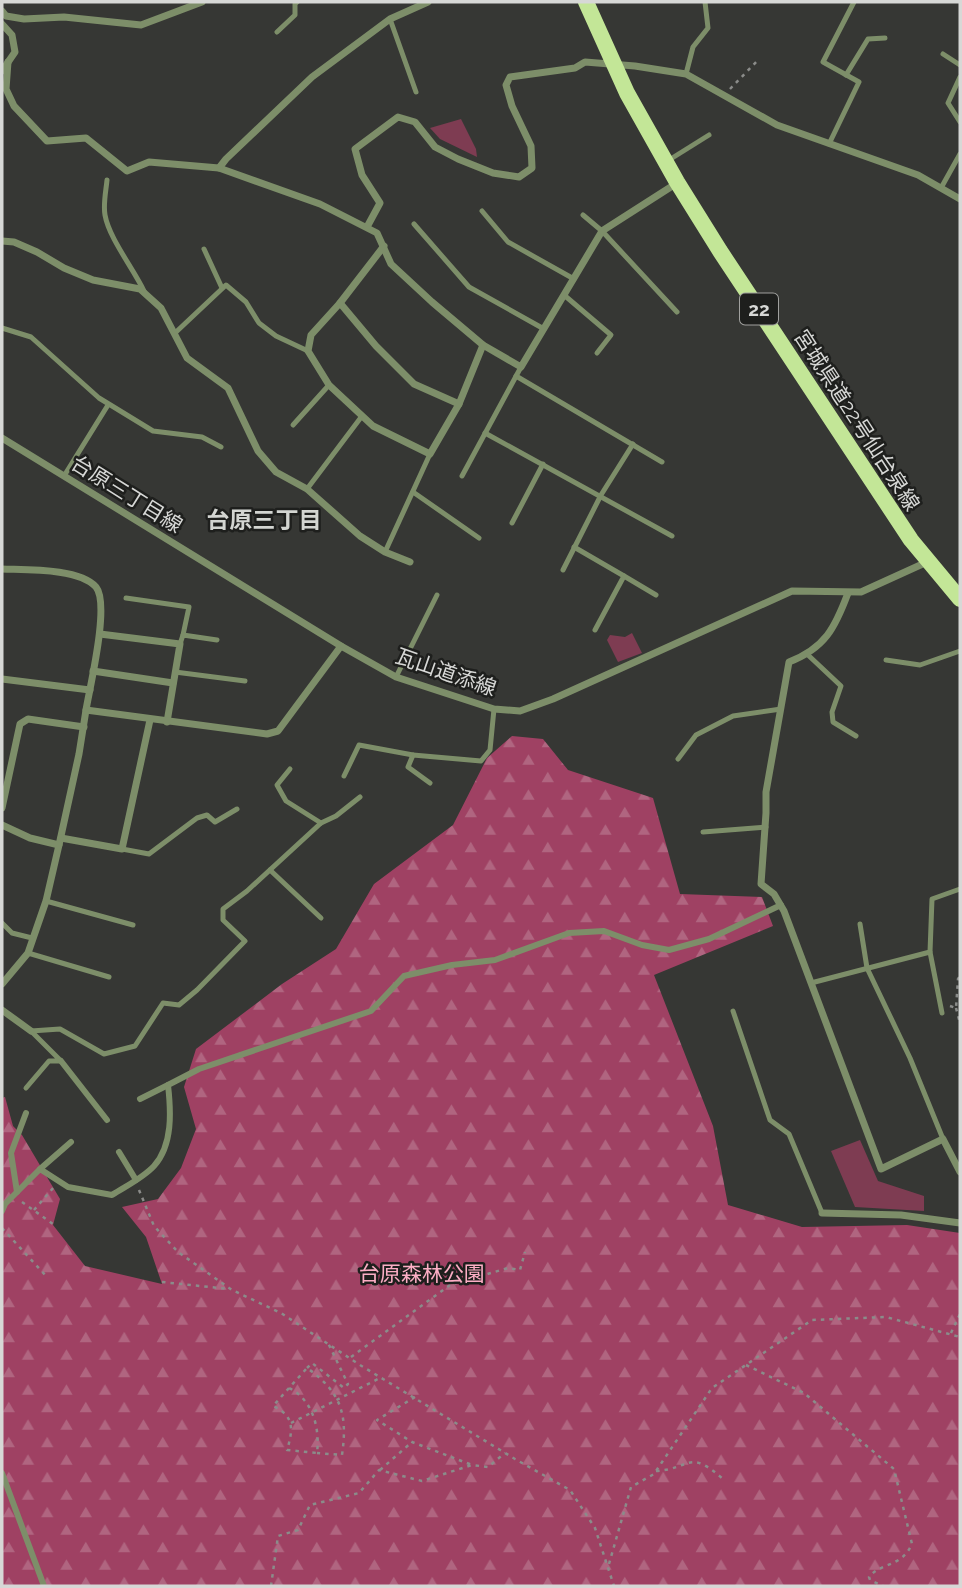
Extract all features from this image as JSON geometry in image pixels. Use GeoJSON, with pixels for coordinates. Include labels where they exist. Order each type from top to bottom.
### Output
{"type":"FeatureCollection","features":[{"type":"Feature","properties":{"kind":"main road","name":"宮城県道22号仙台泉線"},"geometry":{"type":"LineString","coordinates":[[586,2],[627,93],[677,182],[844,440],[928,561],[960,599]]}},
{"type":"Feature","properties":{"kind":"street"},"geometry":{"type":"LineString","coordinates":[[2,11],[6,16],[24,19],[64,17],[141,25],[202,2]]}},
{"type":"Feature","properties":{"kind":"street"},"geometry":{"type":"LineString","coordinates":[[219,168],[312,77],[390,19],[428,2]]}},
{"type":"Feature","properties":{"kind":"street"},"geometry":{"type":"LineString","coordinates":[[2,24],[12,35],[15,52],[2,71]]}},
{"type":"Feature","properties":{"kind":"street"},"geometry":{"type":"LineString","coordinates":[[8,62],[6,89],[14,106],[47,141],[86,138],[127,171],[149,162],[219,168],[299,196],[367,227],[377,233],[391,264],[484,345],[521,367],[602,231],[677,182]]}},
{"type":"Feature","properties":{"kind":"street"},"geometry":{"type":"LineString","coordinates":[[367,227],[380,203],[362,175],[355,149],[398,117],[415,122],[435,146],[458,159],[494,173],[519,177],[532,168],[531,146],[512,106],[506,85],[510,77],[575,68],[585,62],[686,74],[777,125],[918,175],[960,199]]}},
{"type":"Feature","properties":{"kind":"street"},"geometry":{"type":"LineString","coordinates":[[2,242],[14,242],[64,268],[93,279],[140,289],[161,308],[187,358],[228,388],[258,451],[276,472],[307,489],[360,536],[385,552],[410,562]]}},
{"type":"Feature","properties":{"kind":"street"},"geometry":{"type":"LineString","coordinates":[[384,246],[340,303],[311,335],[308,351],[329,386],[373,426],[430,454],[459,404],[484,345]]}},
{"type":"Feature","properties":{"kind":"street"},"geometry":{"type":"LineString","coordinates":[[340,303],[376,346],[414,384],[459,404]]}},
{"type":"Feature","properties":{"kind":"street","name":"台原三丁目線"},"geometry":{"type":"LineString","coordinates":[[2,438],[341,646]]}},
{"type":"Feature","properties":{"kind":"street","name":"瓦山道添線"},"geometry":{"type":"LineString","coordinates":[[341,646],[396,677],[494,709],[520,711],[553,699],[792,591],[861,592],[928,561]]}},
{"type":"Feature","properties":{"kind":"street"},"geometry":{"type":"LineString","coordinates":[[2,569],[79,576],[96,587],[102,599],[100,634],[90,690],[46,901],[28,953],[2,984]]}},
{"type":"Feature","properties":{"kind":"street"},"geometry":{"type":"LineString","coordinates":[[848,593],[836,626],[808,655],[789,663],[766,792],[761,884],[774,894],[781,905],[881,1169],[943,1139],[960,1172]]}},
{"type":"Feature","properties":{"kind":"street"},"geometry":{"type":"LineString","coordinates":[[100,634],[180,644],[167,722]]}},
{"type":"Feature","properties":{"kind":"street"},"geometry":{"type":"LineString","coordinates":[[86,710],[267,734],[278,731],[341,646]]}},
{"type":"Feature","properties":{"kind":"street"},"geometry":{"type":"LineString","coordinates":[[93,671],[173,683]]}},
{"type":"Feature","properties":{"kind":"street"},"geometry":{"type":"LineString","coordinates":[[2,679],[90,690]]}},
{"type":"Feature","properties":{"kind":"street"},"geometry":{"type":"LineString","coordinates":[[2,808],[20,724],[28,719],[83,727]]}},
{"type":"Feature","properties":{"kind":"street"},"geometry":{"type":"LineString","coordinates":[[2,825],[30,838],[122,849],[150,720]]}},
{"type":"Feature","properties":{"kind":"street"},"geometry":{"type":"LineString","coordinates":[[141,1099],[199,1069],[371,1011],[404,976],[452,965],[495,960],[569,933],[604,931],[642,945],[668,950],[709,939],[781,905]]}},
{"type":"Feature","properties":{"kind":"street"},"geometry":{"type":"LineString","coordinates":[[2,1010],[31,1031]]}},
{"type":"Feature","properties":{"kind":"street"},"geometry":{"type":"LineString","coordinates":[[61,1061],[107,1120]]}},
{"type":"Feature","properties":{"kind":"street"},"geometry":{"type":"LineString","coordinates":[[40,1169],[78,1190],[112,1195],[136,1180],[155,1166],[165,1144],[171,1114],[168,1085]]}},
{"type":"Feature","properties":{"kind":"street"},"geometry":{"type":"LineString","coordinates":[[15,1194],[11,1153],[26,1113]]}},
{"type":"Feature","properties":{"kind":"street"},"geometry":{"type":"LineString","coordinates":[[2,1211],[15,1194],[71,1142]]}},
{"type":"Feature","properties":{"kind":"street"},"geometry":{"type":"LineString","coordinates":[[119,1152],[136,1180]]}},
{"type":"Feature","properties":{"kind":"street"},"geometry":{"type":"LineString","coordinates":[[822,1213],[901,1215],[960,1223]]}},
{"type":"Feature","properties":{"kind":"street"},"geometry":{"type":"LineString","coordinates":[[2,1473],[44,1586]]}},
{"type":"Feature","properties":{"kind":"lane"},"geometry":{"type":"LineString","coordinates":[[277,32],[295,15],[297,2]]}},
{"type":"Feature","properties":{"kind":"lane"},"geometry":{"type":"LineString","coordinates":[[686,74],[693,47],[708,28],[705,2]]}},
{"type":"Feature","properties":{"kind":"lane"},"geometry":{"type":"LineString","coordinates":[[829,144],[859,82],[823,62],[854,2]]}},
{"type":"Feature","properties":{"kind":"lane"},"geometry":{"type":"LineString","coordinates":[[390,19],[416,92]]}},
{"type":"Feature","properties":{"kind":"lane"},"geometry":{"type":"LineString","coordinates":[[846,75],[868,38],[885,38]]}},
{"type":"Feature","properties":{"kind":"lane"},"geometry":{"type":"LineString","coordinates":[[943,54],[960,65]]}},
{"type":"Feature","properties":{"kind":"lane"},"geometry":{"type":"LineString","coordinates":[[960,77],[948,103],[960,122]]}},
{"type":"Feature","properties":{"kind":"lane"},"geometry":{"type":"LineString","coordinates":[[666,162],[709,135]]}},
{"type":"Feature","properties":{"kind":"lane"},"geometry":{"type":"LineString","coordinates":[[941,188],[960,154]]}},
{"type":"Feature","properties":{"kind":"lane"},"geometry":{"type":"LineString","coordinates":[[107,180],[104,212],[110,232],[145,293]]}},
{"type":"Feature","properties":{"kind":"lane"},"geometry":{"type":"LineString","coordinates":[[482,211],[508,242],[573,279]]}},
{"type":"Feature","properties":{"kind":"lane"},"geometry":{"type":"LineString","coordinates":[[583,215],[602,231],[677,312]]}},
{"type":"Feature","properties":{"kind":"lane"},"geometry":{"type":"LineString","coordinates":[[414,224],[469,287],[544,329]]}},
{"type":"Feature","properties":{"kind":"lane"},"geometry":{"type":"LineString","coordinates":[[204,249],[222,289]]}},
{"type":"Feature","properties":{"kind":"lane"},"geometry":{"type":"LineString","coordinates":[[175,333],[226,285],[246,302],[259,323],[267,330],[308,351]]}},
{"type":"Feature","properties":{"kind":"lane"},"geometry":{"type":"LineString","coordinates":[[564,295],[611,335],[597,353]]}},
{"type":"Feature","properties":{"kind":"lane"},"geometry":{"type":"LineString","coordinates":[[2,328],[31,337],[108,405],[153,431],[202,437],[220,447]]}},
{"type":"Feature","properties":{"kind":"lane"},"geometry":{"type":"LineString","coordinates":[[462,476],[521,367]]}},
{"type":"Feature","properties":{"kind":"lane"},"geometry":{"type":"LineString","coordinates":[[516,376],[662,462]]}},
{"type":"Feature","properties":{"kind":"lane"},"geometry":{"type":"LineString","coordinates":[[293,425],[329,386]]}},
{"type":"Feature","properties":{"kind":"lane"},"geometry":{"type":"LineString","coordinates":[[64,476],[108,405]]}},
{"type":"Feature","properties":{"kind":"lane"},"geometry":{"type":"LineString","coordinates":[[307,489],[362,416]]}},
{"type":"Feature","properties":{"kind":"lane"},"geometry":{"type":"LineString","coordinates":[[485,433],[672,536]]}},
{"type":"Feature","properties":{"kind":"lane"},"geometry":{"type":"LineString","coordinates":[[563,570],[601,495],[634,444]]}},
{"type":"Feature","properties":{"kind":"lane"},"geometry":{"type":"LineString","coordinates":[[385,552],[430,454]]}},
{"type":"Feature","properties":{"kind":"lane"},"geometry":{"type":"LineString","coordinates":[[512,523],[544,464]]}},
{"type":"Feature","properties":{"kind":"lane"},"geometry":{"type":"LineString","coordinates":[[413,492],[479,538]]}},
{"type":"Feature","properties":{"kind":"lane"},"geometry":{"type":"LineString","coordinates":[[574,547],[656,594]]}},
{"type":"Feature","properties":{"kind":"lane"},"geometry":{"type":"LineString","coordinates":[[595,630],[624,576]]}},
{"type":"Feature","properties":{"kind":"lane"},"geometry":{"type":"LineString","coordinates":[[396,677],[437,595]]}},
{"type":"Feature","properties":{"kind":"lane"},"geometry":{"type":"LineString","coordinates":[[126,598],[188,607],[180,644]]}},
{"type":"Feature","properties":{"kind":"lane"},"geometry":{"type":"LineString","coordinates":[[183,635],[217,640]]}},
{"type":"Feature","properties":{"kind":"lane"},"geometry":{"type":"LineString","coordinates":[[886,660],[920,665],[960,651]]}},
{"type":"Feature","properties":{"kind":"lane"},"geometry":{"type":"LineString","coordinates":[[808,655],[841,686],[832,712],[834,722],[856,736]]}},
{"type":"Feature","properties":{"kind":"lane"},"geometry":{"type":"LineString","coordinates":[[175,672],[245,681]]}},
{"type":"Feature","properties":{"kind":"lane"},"geometry":{"type":"LineString","coordinates":[[344,776],[359,745],[413,755],[481,761],[490,750],[494,709]]}},
{"type":"Feature","properties":{"kind":"lane"},"geometry":{"type":"LineString","coordinates":[[678,759],[696,736],[733,716],[781,709]]}},
{"type":"Feature","properties":{"kind":"lane"},"geometry":{"type":"LineString","coordinates":[[413,755],[408,767],[430,783]]}},
{"type":"Feature","properties":{"kind":"lane"},"geometry":{"type":"LineString","coordinates":[[290,769],[277,785],[286,801],[321,823]]}},
{"type":"Feature","properties":{"kind":"lane"},"geometry":{"type":"LineString","coordinates":[[31,1031],[60,1029],[104,1054],[135,1046],[163,1003],[179,1005],[245,941],[222,920],[223,909],[321,823],[336,816],[360,797]]}},
{"type":"Feature","properties":{"kind":"lane"},"geometry":{"type":"LineString","coordinates":[[122,849],[149,854],[197,818],[207,815],[215,822],[237,809]]}},
{"type":"Feature","properties":{"kind":"lane"},"geometry":{"type":"LineString","coordinates":[[703,832],[766,827]]}},
{"type":"Feature","properties":{"kind":"lane"},"geometry":{"type":"LineString","coordinates":[[270,870],[321,918]]}},
{"type":"Feature","properties":{"kind":"lane"},"geometry":{"type":"LineString","coordinates":[[942,1013],[930,952],[932,899],[960,889]]}},
{"type":"Feature","properties":{"kind":"lane"},"geometry":{"type":"LineString","coordinates":[[46,901],[133,925]]}},
{"type":"Feature","properties":{"kind":"lane"},"geometry":{"type":"LineString","coordinates":[[2,923],[12,933],[32,938]]}},
{"type":"Feature","properties":{"kind":"lane"},"geometry":{"type":"LineString","coordinates":[[860,924],[867,968],[910,1058],[943,1139]]}},
{"type":"Feature","properties":{"kind":"lane"},"geometry":{"type":"LineString","coordinates":[[811,983],[930,952]]}},
{"type":"Feature","properties":{"kind":"lane"},"geometry":{"type":"LineString","coordinates":[[28,953],[109,977]]}},
{"type":"Feature","properties":{"kind":"lane"},"geometry":{"type":"LineString","coordinates":[[733,1011],[771,1120],[789,1133],[822,1213]]}},
{"type":"Feature","properties":{"kind":"lane"},"geometry":{"type":"LineString","coordinates":[[31,1031],[61,1061]]}},
{"type":"Feature","properties":{"kind":"lane"},"geometry":{"type":"LineString","coordinates":[[26,1088],[49,1061],[61,1061]]}},
{"type":"Feature","properties":{"kind":"path"},"geometry":{"type":"LineString","coordinates":[[725,96],[759,59]]}},
{"type":"Feature","properties":{"kind":"path"},"geometry":{"type":"LineString","coordinates":[[960,976],[956,1008],[960,1023]]}},
{"type":"Feature","properties":{"kind":"path"},"geometry":{"type":"LineString","coordinates":[[940,1005],[956,1008]]}},
{"type":"Feature","properties":{"kind":"path"},"geometry":{"type":"LineString","coordinates":[[136,1180],[154,1227],[178,1252],[232,1290],[281,1313],[505,1453],[570,1490],[596,1528],[614,1586]]}},
{"type":"Feature","properties":{"kind":"path"},"geometry":{"type":"LineString","coordinates":[[34,1210],[58,1181]]}},
{"type":"Feature","properties":{"kind":"path"},"geometry":{"type":"LineString","coordinates":[[15,1194],[53,1224]]}},
{"type":"Feature","properties":{"kind":"path"},"geometry":{"type":"LineString","coordinates":[[2,1228],[47,1277]]}},
{"type":"Feature","properties":{"kind":"path"},"geometry":{"type":"LineString","coordinates":[[350,1357],[450,1285],[508,1268],[520,1270],[524,1252]]}},
{"type":"Feature","properties":{"kind":"path"},"geometry":{"type":"LineString","coordinates":[[162,1282],[232,1290]]}},
{"type":"Feature","properties":{"kind":"path"},"geometry":{"type":"LineString","coordinates":[[950,1334],[960,1314]]}},
{"type":"Feature","properties":{"kind":"path"},"geometry":{"type":"LineString","coordinates":[[656,1471],[712,1388],[811,1320],[886,1317],[960,1337]]}},
{"type":"Feature","properties":{"kind":"path"},"geometry":{"type":"LineString","coordinates":[[307,1368],[329,1385],[341,1406],[345,1428],[342,1455],[288,1450],[293,1430],[291,1423],[288,1416],[273,1406],[307,1368],[312,1363],[344,1388],[348,1384],[328,1343]]}},
{"type":"Feature","properties":{"kind":"path"},"geometry":{"type":"LineString","coordinates":[[746,1366],[804,1393],[894,1469],[912,1544],[908,1554],[886,1568],[874,1571],[869,1577],[883,1586]]}},
{"type":"Feature","properties":{"kind":"path"},"geometry":{"type":"LineString","coordinates":[[291,1423],[382,1377]]}},
{"type":"Feature","properties":{"kind":"path"},"geometry":{"type":"LineString","coordinates":[[289,1388],[295,1391],[316,1419],[317,1453]]}},
{"type":"Feature","properties":{"kind":"path"},"geometry":{"type":"LineString","coordinates":[[415,1397],[377,1420],[412,1442],[471,1465],[488,1467],[505,1453]]}},
{"type":"Feature","properties":{"kind":"path"},"geometry":{"type":"LineString","coordinates":[[271,1586],[278,1536],[298,1530],[310,1505],[359,1493],[379,1470],[412,1442]]}},
{"type":"Feature","properties":{"kind":"path"},"geometry":{"type":"LineString","coordinates":[[608,1567],[631,1487],[656,1471],[685,1462],[697,1462],[707,1466],[723,1479]]}},
{"type":"Feature","properties":{"kind":"path"},"geometry":{"type":"LineString","coordinates":[[379,1470],[422,1481],[471,1465]]}},
{"type":"Feature","properties":{"kind":"shaded area"},"geometry":{"type":"Polygon","coordinates":[[[461,119],[476,149],[477,157],[440,139],[430,128],[461,119]]]}},
{"type":"Feature","properties":{"kind":"shaded area"},"geometry":{"type":"Polygon","coordinates":[[[632,633],[642,653],[618,662],[607,640],[610,635],[625,637],[632,633]]]}},
{"type":"Feature","properties":{"kind":"shaded area"},"geometry":{"type":"Polygon","coordinates":[[[860,1140],[878,1181],[924,1196],[924,1211],[855,1207],[831,1151],[860,1140]]]}},
{"type":"Feature","properties":{"kind":"green space","name":"台原森林公園"},"geometry":{"type":"Polygon","coordinates":[[[512,736],[543,739],[568,770],[653,798],[680,894],[762,897],[773,926],[654,975],[713,1126],[728,1205],[802,1227],[907,1225],[960,1233],[960,1586],[2,1586],[2,1098],[5,1097],[13,1126],[22,1135],[60,1199],[53,1225],[85,1266],[162,1284],[146,1237],[122,1207],[158,1199],[181,1168],[196,1129],[184,1087],[196,1049],[282,984],[336,949],[374,884],[453,825],[487,758],[512,736]]]}},
{"type":"Feature","properties":{"kind":"district","name":"台原三丁目"},"geometry":{"type":"Point","coordinates":[264,519]}}]}
